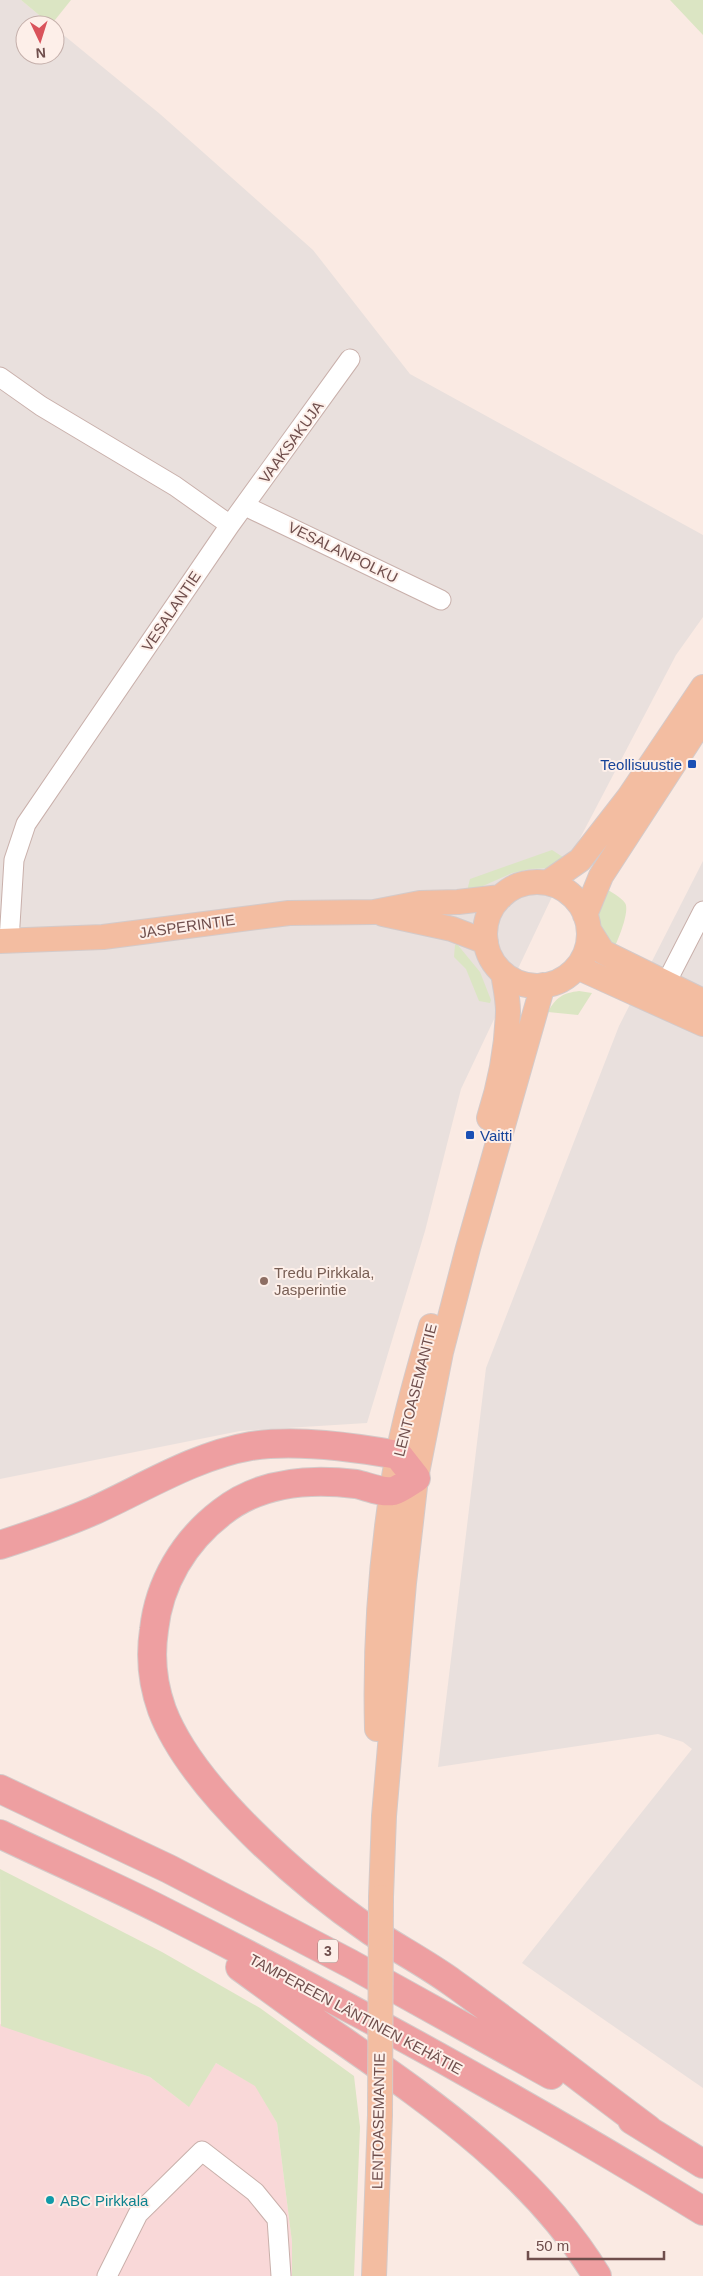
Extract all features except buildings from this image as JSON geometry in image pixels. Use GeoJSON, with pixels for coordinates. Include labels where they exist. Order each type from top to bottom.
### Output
{"type":"FeatureCollection","features":[{"type":"Feature","properties":{"kind":"highway"},"geometry":{"type":"LineString","coordinates":[[0,1545],[93,1510],[164,1476],[217,1455],[252,1446],[303,1444],[354,1448],[398,1455],[416,1478],[392,1491],[354,1484],[294,1482],[247,1496],[207,1525],[175,1564],[164,1585],[156,1611],[152,1660],[155,1686],[162,1710],[176,1740],[196,1769],[224,1802],[290,1868],[326,1898],[371,1931],[452,1982],[648,2129]]}},
{"type":"Feature","properties":{"kind":"highway","name":"3"},"geometry":{"type":"LineString","coordinates":[[0,1789],[169,1869],[334,1955],[648,2129],[703,2164]]}},
{"type":"Feature","properties":{"kind":"highway","name":"TAMPEREEN LÄNTINEN KEHÄTIE"},"geometry":{"type":"LineString","coordinates":[[0,1834],[162,1910],[446,2061],[628,2165],[703,2211]]}},
{"type":"Feature","properties":{"kind":"highway"},"geometry":{"type":"LineString","coordinates":[[162,1910],[397,2078],[462,2128],[523,2182],[559,2221],[575,2241],[596,2276]]}},
{"type":"Feature","properties":{"kind":"main road"},"geometry":{"type":"LineString","coordinates":[[548,884],[580,860],[629,797],[703,687]]}},
{"type":"Feature","properties":{"kind":"main road"},"geometry":{"type":"LineString","coordinates":[[703,719],[601,876],[587,922],[588,944],[584,956],[577,967],[556,982],[543,986],[529,985],[515,981],[503,973],[492,959],[486,942],[486,926],[491,910],[501,897],[518,886],[538,882],[548,884],[563,889],[576,900],[587,922],[603,952],[703,1001]]}},
{"type":"Feature","properties":{"kind":"main road","name":"JASPERINTIE"},"geometry":{"type":"LineString","coordinates":[[4,941],[103,937],[289,913],[374,912],[420,903],[458,902],[501,897]]}},
{"type":"Feature","properties":{"kind":"main road","name":"JASPERINTIE"},"geometry":{"type":"LineString","coordinates":[[374,912],[452,929],[486,942]]}},
{"type":"Feature","properties":{"kind":"main road"},"geometry":{"type":"LineString","coordinates":[[577,967],[703,1024]]}},
{"type":"Feature","properties":{"kind":"main road","name":"LENTOASEMANTIE"},"geometry":{"type":"LineString","coordinates":[[384,1816],[377,1728],[378,1629],[392,1491],[398,1455],[424,1350],[496,1097],[505,1049],[508,1010],[503,973]]}},
{"type":"Feature","properties":{"kind":"main road","name":"LENTOASEMANTIE"},"geometry":{"type":"LineString","coordinates":[[374,2276],[380,2115],[380,1897],[384,1816],[404,1583],[416,1478],[441,1352],[468,1248],[543,986]]}},
{"type":"Feature","properties":{"kind":"street","name":"VAAKSAKUJA"},"geometry":{"type":"LineString","coordinates":[[230,524],[245,506],[350,359]]}},
{"type":"Feature","properties":{"kind":"street"},"geometry":{"type":"LineString","coordinates":[[0,377],[41,406],[175,486],[230,524]]}},
{"type":"Feature","properties":{"kind":"street","name":"VESALANPOLKU"},"geometry":{"type":"LineString","coordinates":[[245,506],[441,600]]}},
{"type":"Feature","properties":{"kind":"street","name":"VESALANTIE"},"geometry":{"type":"LineString","coordinates":[[4,941],[14,860],[26,824],[230,524]]}},
{"type":"Feature","properties":{"kind":"street"},"geometry":{"type":"LineString","coordinates":[[666,983],[703,911]]}},
{"type":"Feature","properties":{"kind":"street"},"geometry":{"type":"LineString","coordinates":[[107,2276],[138,2214],[202,2152],[255,2192],[277,2220],[281,2276]]}},
{"type":"Feature","properties":{"kind":"shaded area","name":"Vaitti"},"geometry":{"type":"Polygon","coordinates":[[[0,0],[21,0],[39,15],[15,15],[15,65],[65,65],[65,36],[160,114],[313,250],[410,374],[703,535],[703,617],[676,655],[577,844],[461,1089],[425,1231],[367,1423],[240,1431],[0,1479],[0,0]]]}},
{"type":"Feature","properties":{"kind":"shaded area"},"geometry":{"type":"Polygon","coordinates":[[[703,861],[703,2088],[522,1963],[692,1749],[683,1742],[658,1734],[438,1767],[486,1368],[619,1026],[703,861]]]}},
{"type":"Feature","properties":{"kind":"shaded area"},"geometry":{"type":"Polygon","coordinates":[[[0,2024],[150,2077],[188,2106],[216,2063],[256,2086],[277,2123],[292,2242],[292,2276],[0,2276],[0,2024]]]}},
{"type":"Feature","properties":{"kind":"green space"},"geometry":{"type":"Polygon","coordinates":[[[21,0],[71,0],[59,15],[39,15],[21,0]]]}},
{"type":"Feature","properties":{"kind":"green space"},"geometry":{"type":"Polygon","coordinates":[[[670,0],[703,0],[703,35],[670,0]]]}},
{"type":"Feature","properties":{"kind":"green space"},"geometry":{"type":"Polygon","coordinates":[[[552,850],[566,859],[550,868],[530,869],[512,873],[467,891],[470,879],[552,850]]]}},
{"type":"Feature","properties":{"kind":"green space"},"geometry":{"type":"Polygon","coordinates":[[[605,888],[621,899],[626,907],[623,924],[615,946],[612,945],[606,936],[598,917],[599,905],[605,888]]]}},
{"type":"Feature","properties":{"kind":"green space"},"geometry":{"type":"Polygon","coordinates":[[[457,944],[480,972],[491,1000],[490,1003],[479,1001],[466,969],[454,957],[455,945],[457,944]]]}},
{"type":"Feature","properties":{"kind":"green space"},"geometry":{"type":"Polygon","coordinates":[[[579,991],[592,993],[578,1015],[548,1012],[560,997],[579,991]]]}},
{"type":"Feature","properties":{"kind":"green space"},"geometry":{"type":"Polygon","coordinates":[[[0,1869],[162,1952],[260,2008],[354,2076],[360,2127],[354,2276],[292,2276],[292,2242],[277,2123],[255,2086],[216,2063],[189,2107],[150,2077],[1,2026],[0,1869]]]}},
{"type":"Feature","properties":{"kind":"place","name":"Teollisuustie"},"geometry":{"type":"Point","coordinates":[692,764]}},
{"type":"Feature","properties":{"kind":"place","name":"Vaitti"},"geometry":{"type":"Point","coordinates":[470,1135]}},
{"type":"Feature","properties":{"kind":"place","name":"Tredu Pirkkala, Jasperintie"},"geometry":{"type":"Point","coordinates":[264,1281]}},
{"type":"Feature","properties":{"kind":"place","name":"ABC Pirkkala"},"geometry":{"type":"Point","coordinates":[50,2200]}}]}
